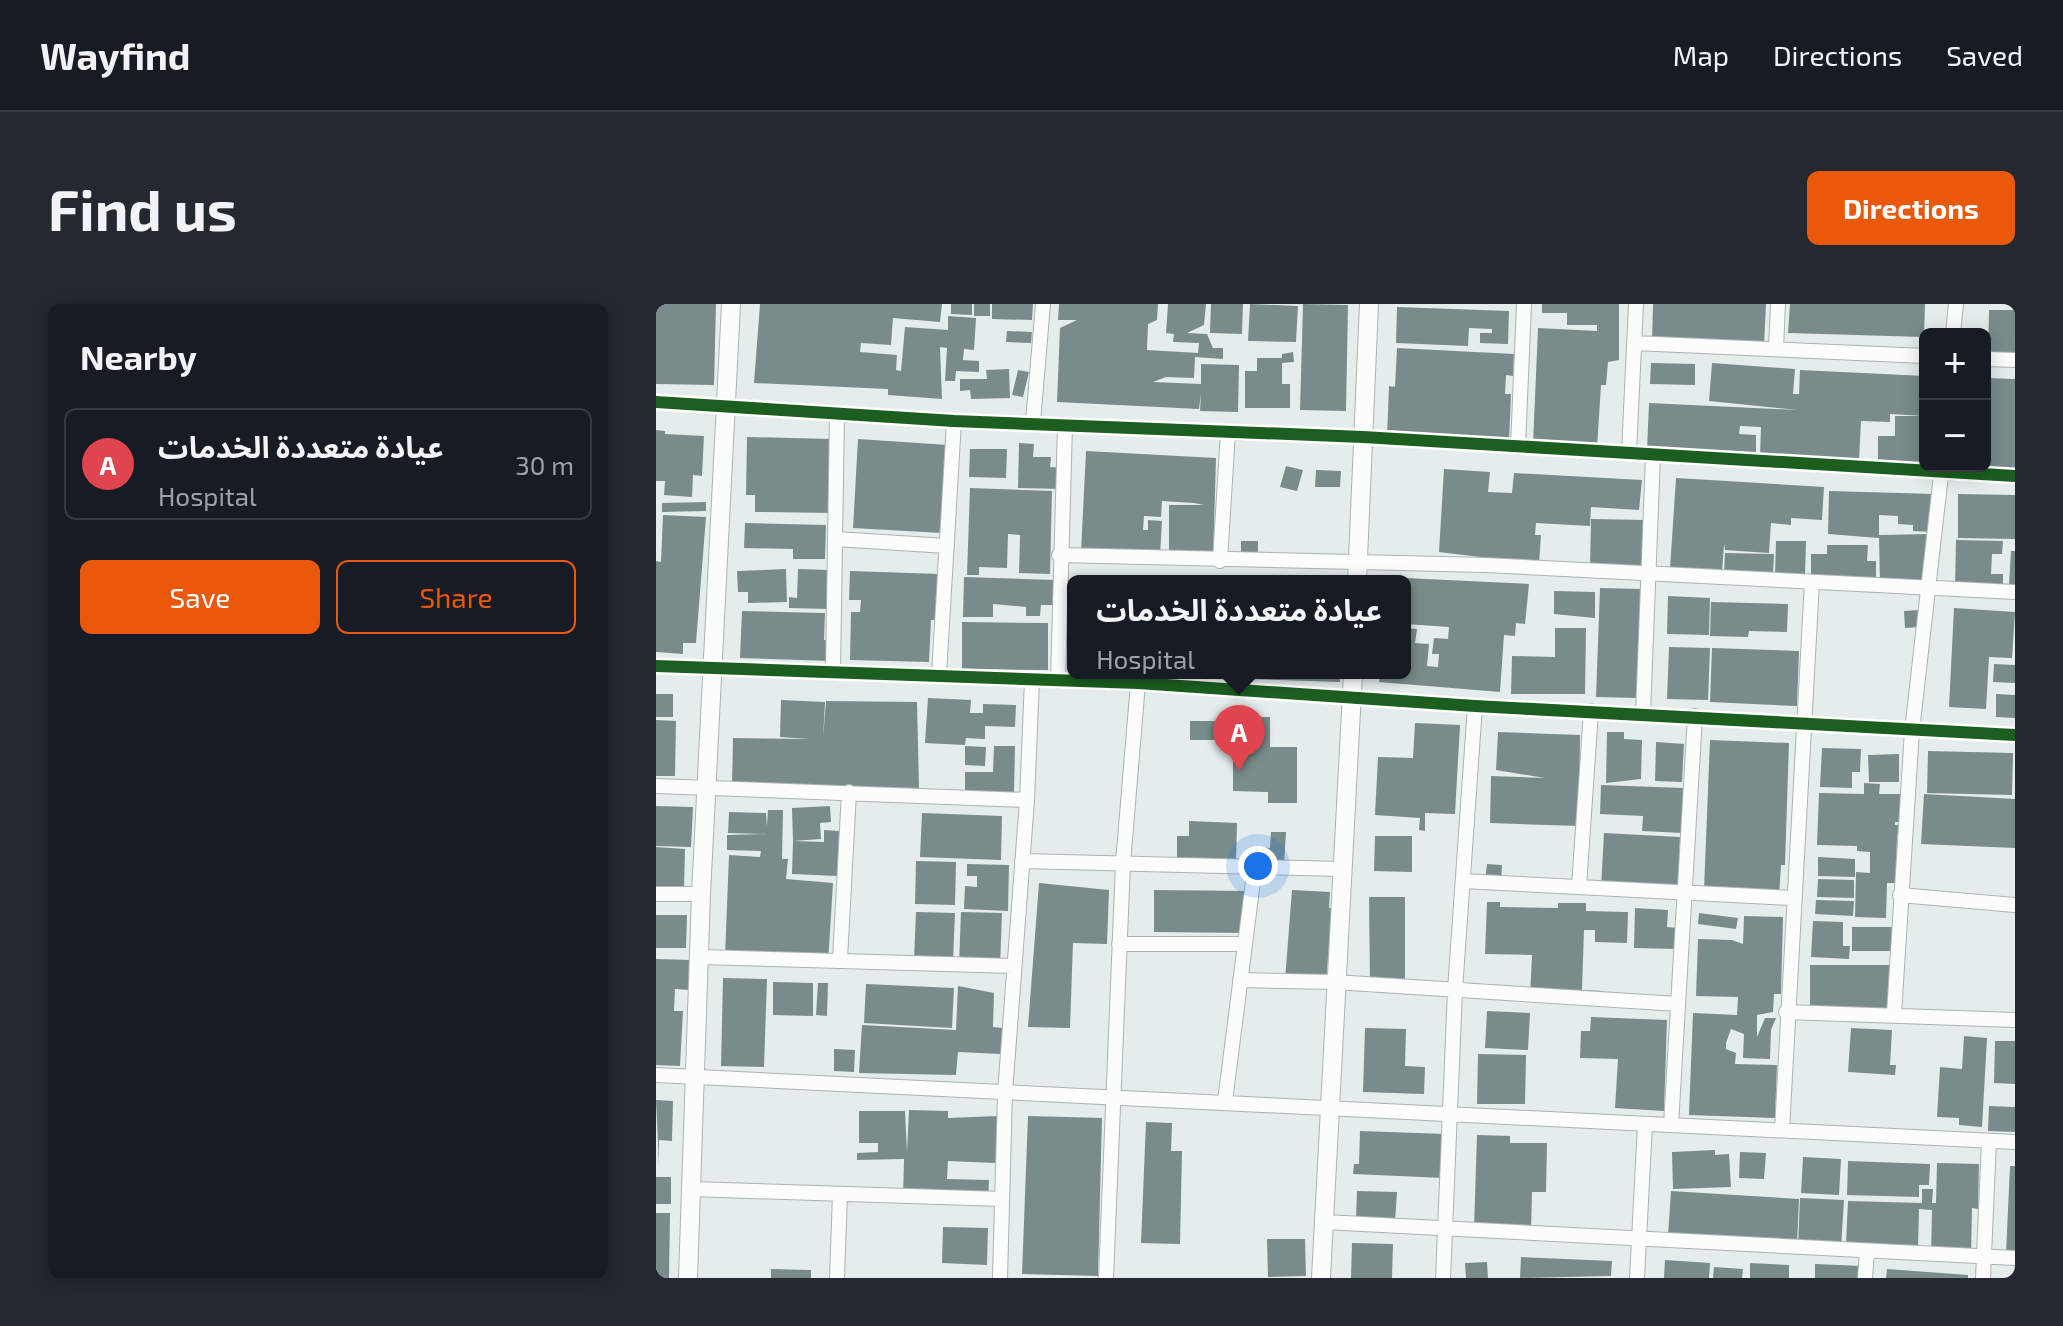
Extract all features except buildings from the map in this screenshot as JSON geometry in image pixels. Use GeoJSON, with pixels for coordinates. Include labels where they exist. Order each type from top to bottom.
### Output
{"type":"FeatureCollection","features":[{"type":"Feature","properties":{"kind":"street"},"geometry":{"type":"LineString","coordinates":[[688,1278],[701,894],[731,304]]}},
{"type":"Feature","properties":{"kind":"street"},"geometry":{"type":"LineString","coordinates":[[1033,422],[1043,304]]}},
{"type":"Feature","properties":{"kind":"street"},"geometry":{"type":"LineString","coordinates":[[1358,572],[1369,304]]}},
{"type":"Feature","properties":{"kind":"street"},"geometry":{"type":"LineString","coordinates":[[1518,447],[1524,304]]}},
{"type":"Feature","properties":{"kind":"street"},"geometry":{"type":"LineString","coordinates":[[1629,453],[1636,304]]}},
{"type":"Feature","properties":{"kind":"street"},"geometry":{"type":"LineString","coordinates":[[1776,349],[1778,304]]}},
{"type":"Feature","properties":{"kind":"street"},"geometry":{"type":"LineString","coordinates":[[1954,328],[1956,304]]}},
{"type":"Feature","properties":{"kind":"street"},"geometry":{"type":"LineString","coordinates":[[1634,343],[1919,356]]}},
{"type":"Feature","properties":{"kind":"street"},"geometry":{"type":"LineString","coordinates":[[1991,359],[2015,360]]}},
{"type":"Feature","properties":{"kind":"street"},"geometry":{"type":"LineString","coordinates":[[656,402],[725,403],[954,421],[1363,437],[1919,468]]}},
{"type":"Feature","properties":{"kind":"street"},"geometry":{"type":"LineString","coordinates":[[833,671],[837,413]]}},
{"type":"Feature","properties":{"kind":"street"},"geometry":{"type":"LineString","coordinates":[[939,675],[954,421]]}},
{"type":"Feature","properties":{"kind":"street"},"geometry":{"type":"LineString","coordinates":[[1058,681],[1059,555],[1065,425]]}},
{"type":"Feature","properties":{"kind":"street"},"geometry":{"type":"LineString","coordinates":[[1220,561],[1228,432]]}},
{"type":"Feature","properties":{"kind":"street"},"geometry":{"type":"LineString","coordinates":[[1643,714],[1653,455]]}},
{"type":"Feature","properties":{"kind":"street"},"geometry":{"type":"LineString","coordinates":[[1894,1014],[1912,731],[1931,587],[1942,472]]}},
{"type":"Feature","properties":{"kind":"street"},"geometry":{"type":"LineString","coordinates":[[1973,472],[2015,476]]}},
{"type":"Feature","properties":{"kind":"street"},"geometry":{"type":"LineString","coordinates":[[835,539],[947,546]]}},
{"type":"Feature","properties":{"kind":"street"},"geometry":{"type":"LineString","coordinates":[[1059,555],[1220,561],[1358,572],[1485,565],[1650,576],[2015,592]]}},
{"type":"Feature","properties":{"kind":"street"},"geometry":{"type":"LineString","coordinates":[[1782,1130],[1792,898],[1812,582]]}},
{"type":"Feature","properties":{"kind":"street"},"geometry":{"type":"LineString","coordinates":[[656,666],[1138,683],[1475,706],[2015,735]]}},
{"type":"Feature","properties":{"kind":"street"},"geometry":{"type":"LineString","coordinates":[[1321,1278],[1334,982],[1353,679]]}},
{"type":"Feature","properties":{"kind":"street"},"geometry":{"type":"LineString","coordinates":[[1000,1278],[1005,1093],[1027,800],[1032,680]]}},
{"type":"Feature","properties":{"kind":"street"},"geometry":{"type":"LineString","coordinates":[[1106,1278],[1123,863],[1138,683]]}},
{"type":"Feature","properties":{"kind":"street"},"geometry":{"type":"LineString","coordinates":[[1443,1278],[1455,990],[1475,706]]}},
{"type":"Feature","properties":{"kind":"street"},"geometry":{"type":"LineString","coordinates":[[1579,887],[1591,711]]}},
{"type":"Feature","properties":{"kind":"street"},"geometry":{"type":"LineString","coordinates":[[1671,1125],[1695,716]]}},
{"type":"Feature","properties":{"kind":"street"},"geometry":{"type":"LineString","coordinates":[[656,786],[1027,800]]}},
{"type":"Feature","properties":{"kind":"street"},"geometry":{"type":"LineString","coordinates":[[840,959],[849,792]]}},
{"type":"Feature","properties":{"kind":"street"},"geometry":{"type":"LineString","coordinates":[[1022,861],[1342,869]]}},
{"type":"Feature","properties":{"kind":"street"},"geometry":{"type":"LineString","coordinates":[[1225,1101],[1255,866]]}},
{"type":"Feature","properties":{"kind":"street"},"geometry":{"type":"LineString","coordinates":[[1463,881],[1792,898]]}},
{"type":"Feature","properties":{"kind":"street"},"geometry":{"type":"LineString","coordinates":[[656,894],[701,894]]}},
{"type":"Feature","properties":{"kind":"street"},"geometry":{"type":"LineString","coordinates":[[1900,895],[2015,905]]}},
{"type":"Feature","properties":{"kind":"street"},"geometry":{"type":"LineString","coordinates":[[1119,944],[1245,944]]}},
{"type":"Feature","properties":{"kind":"street"},"geometry":{"type":"LineString","coordinates":[[700,957],[1014,966]]}},
{"type":"Feature","properties":{"kind":"street"},"geometry":{"type":"LineString","coordinates":[[1240,980],[1334,982],[1678,1004]]}},
{"type":"Feature","properties":{"kind":"street"},"geometry":{"type":"LineString","coordinates":[[1786,1012],[2015,1020]]}},
{"type":"Feature","properties":{"kind":"street"},"geometry":{"type":"LineString","coordinates":[[656,1075],[2015,1142]]}},
{"type":"Feature","properties":{"kind":"street"},"geometry":{"type":"LineString","coordinates":[[1637,1278],[1645,1124]]}},
{"type":"Feature","properties":{"kind":"street"},"geometry":{"type":"LineString","coordinates":[[1983,1278],[1989,1141]]}},
{"type":"Feature","properties":{"kind":"street"},"geometry":{"type":"LineString","coordinates":[[690,1189],[1002,1199]]}},
{"type":"Feature","properties":{"kind":"street"},"geometry":{"type":"LineString","coordinates":[[837,1278],[840,1194]]}},
{"type":"Feature","properties":{"kind":"street"},"geometry":{"type":"LineString","coordinates":[[1324,1222],[1446,1231],[2015,1258]]}},
{"type":"Feature","properties":{"kind":"street"},"geometry":{"type":"LineString","coordinates":[[1865,1278],[1867,1252]]}},
{"type":"Feature","properties":{"kind":"cycle path"},"geometry":{"type":"LineString","coordinates":[[656,402],[954,421],[1363,437],[2015,476]]}},
{"type":"Feature","properties":{"kind":"cycle path"},"geometry":{"type":"LineString","coordinates":[[656,666],[1138,683],[1475,706],[2015,735]]}},
{"type":"Feature","properties":{"kind":"place","name":"عيادة متعددة الخدمات"},"geometry":{"type":"Point","coordinates":[1239,771]}}]}
